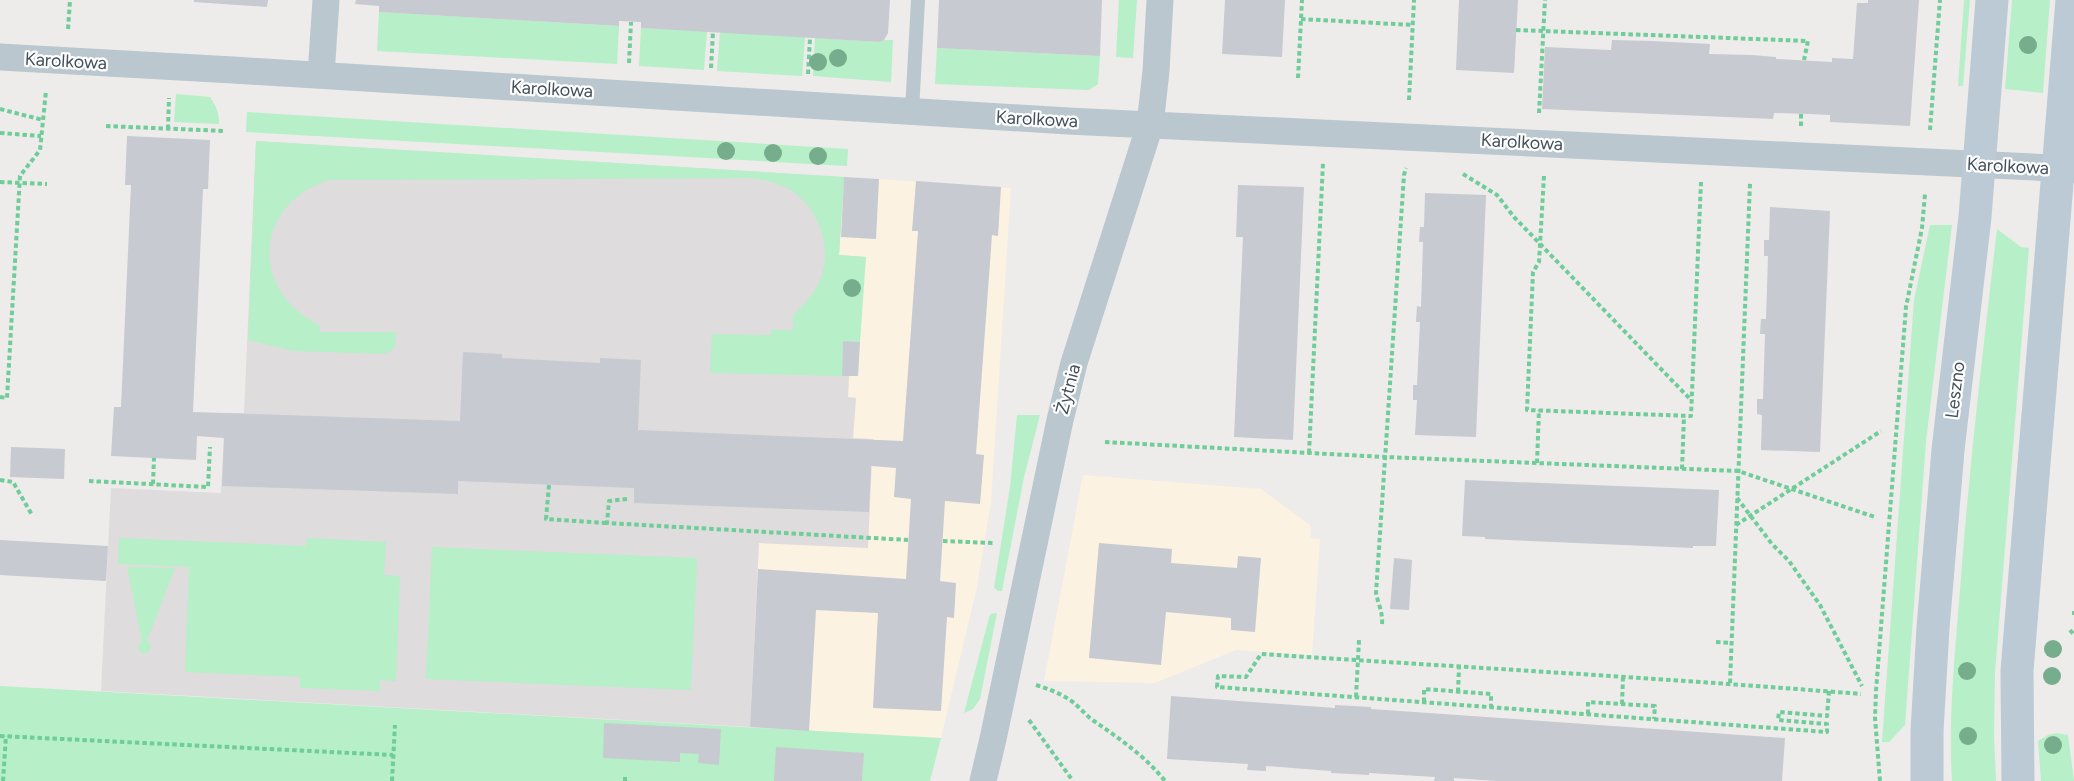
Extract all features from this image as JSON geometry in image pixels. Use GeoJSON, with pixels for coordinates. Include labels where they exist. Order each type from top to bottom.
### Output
{"type":"FeatureCollection","features":[{"type":"Feature","properties":{"kind":"main road","name":"Leszno"},"geometry":{"type":"LineString","coordinates":[[1927,781],[1929,699],[1948,450],[1975,217],[1992,0]]}},
{"type":"Feature","properties":{"kind":"main road"},"geometry":{"type":"LineString","coordinates":[[2019,781],[2018,661],[2066,169],[2072,0]]}},
{"type":"Feature","properties":{"kind":"street"},"geometry":{"type":"LineString","coordinates":[[321,75],[326,0]]}},
{"type":"Feature","properties":{"kind":"street","name":"Żytnia"},"geometry":{"type":"LineString","coordinates":[[983,781],[1074,363],[1150,125],[1160,0]]}},
{"type":"Feature","properties":{"kind":"street","name":"Karolkowa"},"geometry":{"type":"LineString","coordinates":[[0,57],[1150,125],[2066,169]]}},
{"type":"Feature","properties":{"kind":"lane"},"geometry":{"type":"LineString","coordinates":[[912,111],[918,0]]}},
{"type":"Feature","properties":{"kind":"path"},"geometry":{"type":"LineString","coordinates":[[68,37],[70,0]]}},
{"type":"Feature","properties":{"kind":"path"},"geometry":{"type":"LineString","coordinates":[[1298,78],[1302,0]]}},
{"type":"Feature","properties":{"kind":"path"},"geometry":{"type":"LineString","coordinates":[[1409,100],[1414,0]]}},
{"type":"Feature","properties":{"kind":"path"},"geometry":{"type":"LineString","coordinates":[[1539,114],[1545,0]]}},
{"type":"Feature","properties":{"kind":"path"},"geometry":{"type":"LineString","coordinates":[[1930,134],[1940,0]]}},
{"type":"Feature","properties":{"kind":"path"},"geometry":{"type":"LineString","coordinates":[[1301,19],[1413,25]]}},
{"type":"Feature","properties":{"kind":"path"},"geometry":{"type":"LineString","coordinates":[[628,69],[631,22]]}},
{"type":"Feature","properties":{"kind":"path"},"geometry":{"type":"LineString","coordinates":[[1516,30],[1808,41],[1804,60]]}},
{"type":"Feature","properties":{"kind":"path"},"geometry":{"type":"LineString","coordinates":[[711,75],[713,32]]}},
{"type":"Feature","properties":{"kind":"path"},"geometry":{"type":"LineString","coordinates":[[808,81],[810,38]]}},
{"type":"Feature","properties":{"kind":"path"},"geometry":{"type":"LineString","coordinates":[[0,397],[7,398],[20,176],[40,150],[46,87]]}},
{"type":"Feature","properties":{"kind":"path"},"geometry":{"type":"LineString","coordinates":[[168,129],[169,106]]}},
{"type":"Feature","properties":{"kind":"path"},"geometry":{"type":"LineString","coordinates":[[0,109],[43,120]]}},
{"type":"Feature","properties":{"kind":"path"},"geometry":{"type":"LineString","coordinates":[[1800,127],[1801,114]]}},
{"type":"Feature","properties":{"kind":"path"},"geometry":{"type":"LineString","coordinates":[[106,126],[225,131]]}},
{"type":"Feature","properties":{"kind":"path"},"geometry":{"type":"LineString","coordinates":[[0,134],[41,136]]}},
{"type":"Feature","properties":{"kind":"path"},"geometry":{"type":"LineString","coordinates":[[1309,453],[1324,155]]}},
{"type":"Feature","properties":{"kind":"path"},"geometry":{"type":"LineString","coordinates":[[1382,624],[1383,615],[1376,592],[1404,175],[1410,164]]}},
{"type":"Feature","properties":{"kind":"path"},"geometry":{"type":"LineString","coordinates":[[1544,166],[1539,262],[1533,272],[1527,410],[1691,417],[1702,173]]}},
{"type":"Feature","properties":{"kind":"path"},"geometry":{"type":"LineString","coordinates":[[1456,170],[1497,195],[1514,217],[1692,400]]}},
{"type":"Feature","properties":{"kind":"path"},"geometry":{"type":"LineString","coordinates":[[1730,683],[1750,175]]}},
{"type":"Feature","properties":{"kind":"path"},"geometry":{"type":"LineString","coordinates":[[0,182],[47,184]]}},
{"type":"Feature","properties":{"kind":"path"},"geometry":{"type":"LineString","coordinates":[[1880,781],[1875,718],[1876,691],[1895,433],[1906,307],[1922,228],[1926,184]]}},
{"type":"Feature","properties":{"kind":"path"},"geometry":{"type":"LineString","coordinates":[[1537,463],[1539,410]]}},
{"type":"Feature","properties":{"kind":"path"},"geometry":{"type":"LineString","coordinates":[[1682,469],[1684,416]]}},
{"type":"Feature","properties":{"kind":"path"},"geometry":{"type":"LineString","coordinates":[[1736,526],[1881,431]]}},
{"type":"Feature","properties":{"kind":"path"},"geometry":{"type":"LineString","coordinates":[[1105,442],[1385,457],[1738,471],[1875,517]]}},
{"type":"Feature","properties":{"kind":"path"},"geometry":{"type":"LineString","coordinates":[[89,481],[208,487],[210,447]]}},
{"type":"Feature","properties":{"kind":"path"},"geometry":{"type":"LineString","coordinates":[[153,484],[154,458]]}},
{"type":"Feature","properties":{"kind":"path"},"geometry":{"type":"LineString","coordinates":[[0,480],[13,482],[32,515]]}},
{"type":"Feature","properties":{"kind":"path"},"geometry":{"type":"LineString","coordinates":[[549,485],[546,519],[908,540]]}},
{"type":"Feature","properties":{"kind":"path"},"geometry":{"type":"LineString","coordinates":[[1737,498],[1772,544],[1789,561],[1820,605],[1862,686]]}},
{"type":"Feature","properties":{"kind":"path"},"geometry":{"type":"LineString","coordinates":[[607,523],[609,501],[627,500]]}},
{"type":"Feature","properties":{"kind":"path"},"geometry":{"type":"LineString","coordinates":[[943,542],[993,543]]}},
{"type":"Feature","properties":{"kind":"path"},"geometry":{"type":"LineString","coordinates":[[2070,630],[2074,635]]}},
{"type":"Feature","properties":{"kind":"path"},"geometry":{"type":"LineString","coordinates":[[1356,697],[1359,640]]}},
{"type":"Feature","properties":{"kind":"path"},"geometry":{"type":"LineString","coordinates":[[1716,642],[1731,643]]}},
{"type":"Feature","properties":{"kind":"path"},"geometry":{"type":"LineString","coordinates":[[1829,691],[1827,716],[1779,712],[1778,720],[1827,724],[1827,732],[1217,687],[1218,675],[1246,677],[1261,654],[1730,683],[1829,691],[1861,694]]}},
{"type":"Feature","properties":{"kind":"path"},"geometry":{"type":"LineString","coordinates":[[1458,692],[1459,667]]}},
{"type":"Feature","properties":{"kind":"path"},"geometry":{"type":"LineString","coordinates":[[1622,704],[1623,677]]}},
{"type":"Feature","properties":{"kind":"path"},"geometry":{"type":"LineString","coordinates":[[1035,684],[1071,701],[1085,715],[1131,747],[1155,768],[1165,781]]}},
{"type":"Feature","properties":{"kind":"path"},"geometry":{"type":"LineString","coordinates":[[1424,702],[1424,689],[1491,694],[1491,707]]}},
{"type":"Feature","properties":{"kind":"path"},"geometry":{"type":"LineString","coordinates":[[1588,714],[1588,702],[1655,706],[1654,719]]}},
{"type":"Feature","properties":{"kind":"path"},"geometry":{"type":"LineString","coordinates":[[1028,720],[1072,781]]}},
{"type":"Feature","properties":{"kind":"path"},"geometry":{"type":"LineString","coordinates":[[392,781],[395,725]]}},
{"type":"Feature","properties":{"kind":"path"},"geometry":{"type":"LineString","coordinates":[[0,736],[393,755]]}},
{"type":"Feature","properties":{"kind":"path"},"geometry":{"type":"LineString","coordinates":[[3,781],[6,736]]}},
{"type":"Feature","properties":{"kind":"shaded area"},"geometry":{"type":"Polygon","coordinates":[[[256,141],[844,177],[839,255],[866,257],[843,341],[842,375],[849,376],[848,397],[856,398],[853,438],[873,439],[868,548],[759,543],[750,727],[101,691],[111,488],[221,493],[225,413],[244,413],[256,141]]]}},
{"type":"Feature","properties":{"kind":"shaded area"},"geometry":{"type":"Polygon","coordinates":[[[844,177],[1011,188],[991,503],[977,587],[941,738],[750,727],[759,543],[868,548],[872,439],[853,438],[856,398],[848,397],[849,376],[858,376],[865,257],[839,256],[844,177]]]}},
{"type":"Feature","properties":{"kind":"shaded area"},"geometry":{"type":"Polygon","coordinates":[[[1083,475],[1261,489],[1311,526],[1310,538],[1320,539],[1312,655],[1236,650],[1155,683],[1044,681],[1083,475]]]}},
{"type":"Feature","properties":{"kind":"green space"},"geometry":{"type":"Polygon","coordinates":[[[1119,0],[1137,0],[1133,58],[1116,57],[1119,0]]]}},
{"type":"Feature","properties":{"kind":"green space"},"geometry":{"type":"Polygon","coordinates":[[[1964,0],[1970,0],[1963,86],[1958,86],[1964,0]]]}},
{"type":"Feature","properties":{"kind":"green space"},"geometry":{"type":"Polygon","coordinates":[[[2012,0],[2050,0],[2043,93],[2005,89],[2012,0]]]}},
{"type":"Feature","properties":{"kind":"green space"},"geometry":{"type":"Polygon","coordinates":[[[379,12],[619,26],[617,64],[377,51],[379,12]]]}},
{"type":"Feature","properties":{"kind":"green space"},"geometry":{"type":"Polygon","coordinates":[[[641,28],[707,31],[704,70],[639,66],[641,28]]]}},
{"type":"Feature","properties":{"kind":"green space"},"geometry":{"type":"Polygon","coordinates":[[[720,32],[805,37],[802,76],[717,71],[720,32]]]}},
{"type":"Feature","properties":{"kind":"green space"},"geometry":{"type":"Polygon","coordinates":[[[815,38],[880,42],[893,40],[891,82],[813,76],[815,38]]]}},
{"type":"Feature","properties":{"kind":"green space"},"geometry":{"type":"Polygon","coordinates":[[[937,48],[1100,56],[1098,84],[1089,90],[935,84],[937,48]]]}},
{"type":"Feature","properties":{"kind":"green space"},"geometry":{"type":"Polygon","coordinates":[[[176,94],[210,97],[217,109],[219,124],[174,122],[176,94]]]}},
{"type":"Feature","properties":{"kind":"green space"},"geometry":{"type":"Polygon","coordinates":[[[247,112],[848,149],[847,166],[246,132],[247,112]]]}},
{"type":"Feature","properties":{"kind":"green space"},"geometry":{"type":"Polygon","coordinates":[[[256,141],[844,177],[839,255],[866,257],[860,342],[843,341],[842,376],[710,373],[712,334],[771,335],[771,330],[793,330],[793,315],[814,291],[823,269],[825,256],[821,229],[807,205],[783,186],[751,178],[328,180],[303,192],[286,208],[274,228],[270,249],[272,270],[280,291],[296,310],[319,325],[320,332],[396,332],[395,348],[385,354],[294,351],[248,340],[256,141]]]}},
{"type":"Feature","properties":{"kind":"green space"},"geometry":{"type":"Polygon","coordinates":[[[1930,225],[1952,225],[1926,441],[1905,725],[1889,742],[1882,742],[1914,300],[1930,225]]]}},
{"type":"Feature","properties":{"kind":"green space"},"geometry":{"type":"Polygon","coordinates":[[[1997,229],[2021,247],[2029,248],[1995,673],[1996,781],[1952,781],[1953,686],[1964,545],[1997,229]]]}},
{"type":"Feature","properties":{"kind":"green space"},"geometry":{"type":"Polygon","coordinates":[[[1017,415],[1040,415],[1024,477],[1002,591],[998,591],[994,588],[1010,487],[1017,415]]]}},
{"type":"Feature","properties":{"kind":"green space"},"geometry":{"type":"Polygon","coordinates":[[[119,538],[306,546],[307,538],[386,542],[384,575],[400,576],[396,681],[380,680],[380,691],[300,688],[300,677],[185,672],[189,567],[118,564],[119,538]]]}},
{"type":"Feature","properties":{"kind":"green space"},"geometry":{"type":"Polygon","coordinates":[[[432,547],[697,558],[691,690],[426,679],[432,547]]]}},
{"type":"Feature","properties":{"kind":"green space"},"geometry":{"type":"Polygon","coordinates":[[[127,567],[175,568],[147,641],[151,645],[147,653],[142,653],[138,649],[142,641],[127,567]]]}},
{"type":"Feature","properties":{"kind":"green space"},"geometry":{"type":"Polygon","coordinates":[[[997,613],[980,699],[973,709],[964,713],[990,614],[997,613]]]}},
{"type":"Feature","properties":{"kind":"green space"},"geometry":{"type":"Polygon","coordinates":[[[0,686],[941,738],[930,781],[0,781],[0,686]]]}},
{"type":"Feature","properties":{"kind":"green space"},"geometry":{"type":"Polygon","coordinates":[[[2056,733],[2068,735],[2074,781],[2041,781],[2038,741],[2056,733]]]}},
{"type":"Feature","properties":{"kind":"building"},"geometry":{"type":"Polygon","coordinates":[[[194,0],[268,0],[267,7],[194,2],[194,0]]]}},
{"type":"Feature","properties":{"kind":"building"},"geometry":{"type":"Polygon","coordinates":[[[356,0],[890,0],[888,33],[880,42],[641,28],[641,22],[619,21],[619,26],[379,12],[379,6],[355,4],[356,0]]]}},
{"type":"Feature","properties":{"kind":"building"},"geometry":{"type":"Polygon","coordinates":[[[939,0],[1102,0],[1100,56],[937,48],[939,0]]]}},
{"type":"Feature","properties":{"kind":"building"},"geometry":{"type":"Polygon","coordinates":[[[1225,0],[1285,0],[1282,57],[1222,54],[1225,0]]]}},
{"type":"Feature","properties":{"kind":"building"},"geometry":{"type":"Polygon","coordinates":[[[1459,0],[1518,0],[1514,73],[1456,70],[1459,0]]]}},
{"type":"Feature","properties":{"kind":"building"},"geometry":{"type":"Polygon","coordinates":[[[1868,0],[1919,0],[1910,126],[1830,122],[1830,115],[1809,114],[1774,113],[1773,119],[1542,109],[1545,47],[1611,50],[1612,40],[1652,41],[1710,44],[1709,54],[1832,62],[1832,58],[1853,59],[1857,3],[1868,3],[1868,0]]]}},
{"type":"Feature","properties":{"kind":"building"},"geometry":{"type":"Polygon","coordinates":[[[127,136],[210,140],[208,189],[203,189],[193,412],[460,421],[463,352],[502,354],[502,358],[600,363],[600,358],[641,360],[638,430],[903,441],[918,231],[912,231],[916,181],[1001,187],[998,236],[992,235],[976,454],[984,455],[980,504],[945,501],[940,581],[956,583],[954,618],[947,617],[941,711],[873,708],[878,613],[816,610],[809,731],[750,727],[758,569],[906,579],[911,499],[894,497],[896,468],[871,466],[869,512],[634,503],[634,488],[458,481],[458,494],[222,486],[224,438],[197,436],[196,460],[111,456],[114,407],[121,407],[131,185],[125,185],[127,136]]]}},
{"type":"Feature","properties":{"kind":"building"},"geometry":{"type":"Polygon","coordinates":[[[844,177],[879,179],[876,239],[841,237],[844,177]]]}},
{"type":"Feature","properties":{"kind":"building"},"geometry":{"type":"Polygon","coordinates":[[[1238,185],[1304,187],[1293,440],[1234,437],[1243,237],[1236,237],[1238,185]]]}},
{"type":"Feature","properties":{"kind":"building"},"geometry":{"type":"Polygon","coordinates":[[[1425,193],[1486,195],[1476,437],[1415,435],[1417,400],[1413,400],[1413,385],[1417,385],[1420,322],[1416,322],[1417,306],[1421,307],[1423,242],[1419,242],[1420,227],[1424,227],[1425,193]]]}},
{"type":"Feature","properties":{"kind":"building"},"geometry":{"type":"Polygon","coordinates":[[[1770,207],[1830,211],[1820,452],[1761,450],[1762,415],[1757,414],[1757,399],[1763,399],[1765,334],[1760,334],[1761,319],[1766,319],[1768,256],[1764,256],[1764,240],[1769,240],[1770,207]]]}},
{"type":"Feature","properties":{"kind":"building"},"geometry":{"type":"Polygon","coordinates":[[[843,341],[860,342],[858,376],[842,376],[843,341]]]}},
{"type":"Feature","properties":{"kind":"building"},"geometry":{"type":"Polygon","coordinates":[[[11,447],[65,449],[64,479],[10,477],[11,447]]]}},
{"type":"Feature","properties":{"kind":"building"},"geometry":{"type":"Polygon","coordinates":[[[1465,480],[1719,490],[1716,546],[1693,546],[1693,548],[1485,539],[1485,537],[1462,536],[1465,480]]]}},
{"type":"Feature","properties":{"kind":"building"},"geometry":{"type":"Polygon","coordinates":[[[0,540],[108,546],[106,581],[0,575],[0,540]]]}},
{"type":"Feature","properties":{"kind":"building"},"geometry":{"type":"Polygon","coordinates":[[[1099,543],[1172,549],[1171,563],[1237,568],[1238,556],[1261,558],[1255,632],[1231,630],[1231,618],[1166,612],[1161,665],[1089,658],[1099,543]]]}},
{"type":"Feature","properties":{"kind":"building"},"geometry":{"type":"Polygon","coordinates":[[[1394,558],[1412,560],[1409,610],[1390,609],[1394,558]]]}},
{"type":"Feature","properties":{"kind":"building"},"geometry":{"type":"Polygon","coordinates":[[[1171,696],[1335,708],[1335,705],[1371,707],[1371,709],[1785,738],[1782,781],[1497,781],[1454,778],[1454,781],[1434,781],[1435,777],[1331,773],[1331,771],[1266,766],[1266,771],[1247,770],[1248,764],[1167,759],[1171,696]]]}},
{"type":"Feature","properties":{"kind":"building"},"geometry":{"type":"Polygon","coordinates":[[[604,723],[721,729],[719,765],[698,763],[699,754],[680,753],[680,762],[603,758],[604,723]]]}},
{"type":"Feature","properties":{"kind":"building"},"geometry":{"type":"Polygon","coordinates":[[[776,747],[864,753],[862,781],[774,781],[776,747]]]}}]}
